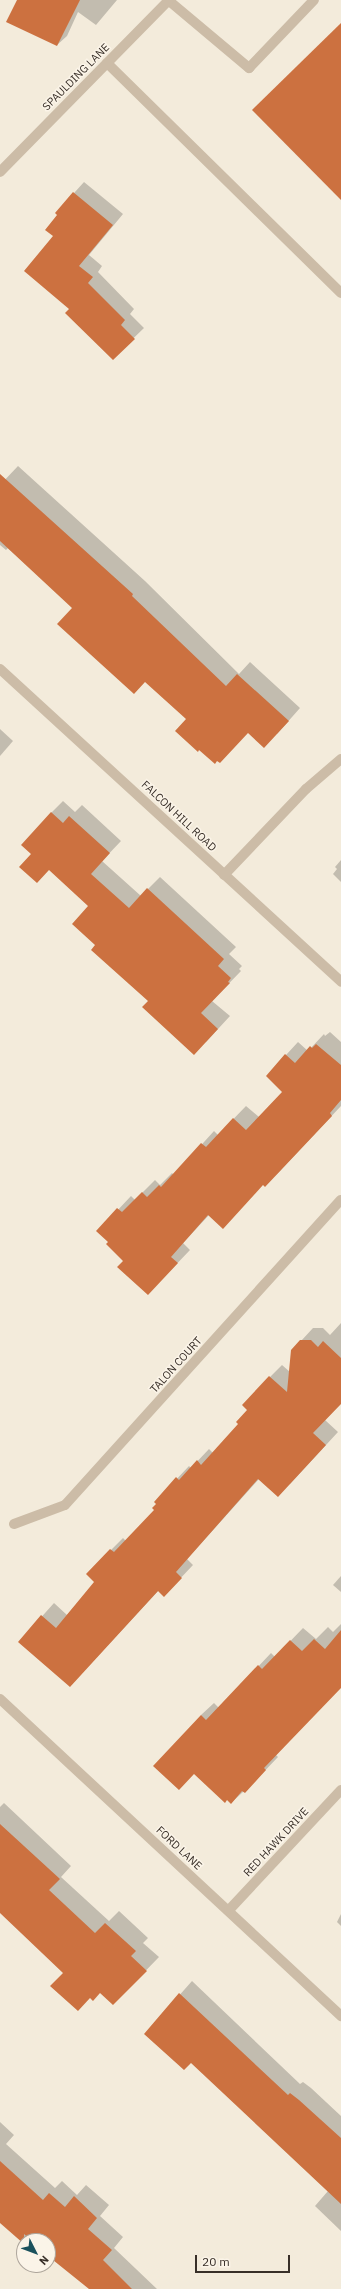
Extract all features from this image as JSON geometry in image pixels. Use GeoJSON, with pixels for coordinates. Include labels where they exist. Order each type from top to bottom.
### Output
{"type":"FeatureCollection","features":[{"type":"Feature","properties":{"kind":"street"},"geometry":{"type":"LineString","coordinates":[[169,0],[249,68],[314,0]]}},
{"type":"Feature","properties":{"kind":"street","name":"SPAULDING LANE"},"geometry":{"type":"LineString","coordinates":[[0,172],[169,0]]}},
{"type":"Feature","properties":{"kind":"street"},"geometry":{"type":"LineString","coordinates":[[107,63],[341,293]]}},
{"type":"Feature","properties":{"kind":"street","name":"FALCON HILL ROAD"},"geometry":{"type":"LineString","coordinates":[[0,669],[341,982]]}},
{"type":"Feature","properties":{"kind":"street"},"geometry":{"type":"LineString","coordinates":[[224,875],[306,788],[341,759]]}},
{"type":"Feature","properties":{"kind":"street","name":"TALON COURT"},"geometry":{"type":"LineString","coordinates":[[14,1524],[65,1505],[341,1200]]}},
{"type":"Feature","properties":{"kind":"street","name":"FORD LANE"},"geometry":{"type":"LineString","coordinates":[[0,1699],[229,1910],[341,2016]]}},
{"type":"Feature","properties":{"kind":"street","name":"RED HAWK DRIVE"},"geometry":{"type":"LineString","coordinates":[[229,1910],[341,1790]]}},
{"type":"Feature","properties":{"kind":"building"},"geometry":{"type":"Polygon","coordinates":[[[17,0],[80,0],[57,46],[6,22],[17,0]]]}},
{"type":"Feature","properties":{"kind":"building"},"geometry":{"type":"Polygon","coordinates":[[[341,23],[341,200],[252,110],[341,23]]]}},
{"type":"Feature","properties":{"kind":"building"},"geometry":{"type":"Polygon","coordinates":[[[73,192],[113,225],[79,266],[93,277],[88,283],[125,320],[121,325],[135,339],[113,360],[65,313],[69,309],[24,271],[53,236],[45,230],[57,215],[55,213],[73,192]]]}},
{"type":"Feature","properties":{"kind":"building"},"geometry":{"type":"Polygon","coordinates":[[[0,474],[133,594],[132,596],[226,686],[237,674],[289,721],[264,748],[248,733],[220,763],[217,761],[215,764],[199,750],[198,752],[175,731],[186,719],[145,682],[134,694],[57,624],[72,608],[0,541],[0,474]]]}},
{"type":"Feature","properties":{"kind":"building"},"geometry":{"type":"Polygon","coordinates":[[[51,812],[63,823],[69,816],[110,853],[91,874],[129,908],[147,888],[224,959],[218,966],[231,978],[228,982],[230,983],[201,1013],[218,1029],[194,1055],[142,1007],[148,1001],[91,950],[95,945],[72,924],[88,906],[49,870],[37,883],[19,867],[31,854],[21,845],[51,812]]]}},
{"type":"Feature","properties":{"kind":"building"},"geometry":{"type":"Polygon","coordinates":[[[316,1044],[341,1065],[341,1100],[330,1113],[332,1116],[265,1187],[263,1185],[223,1229],[208,1215],[171,1257],[178,1263],[148,1295],[117,1267],[123,1261],[106,1244],[108,1242],[96,1231],[117,1208],[122,1212],[142,1192],[147,1197],[159,1185],[161,1187],[201,1143],[206,1147],[233,1118],[246,1130],[282,1092],[266,1076],[285,1054],[295,1063],[310,1046],[312,1048],[316,1044]]]}},
{"type":"Feature","properties":{"kind":"building"},"geometry":{"type":"Polygon","coordinates":[[[300,1340],[311,1340],[318,1347],[323,1341],[341,1358],[341,1404],[313,1433],[326,1445],[278,1497],[258,1479],[176,1572],[182,1578],[164,1597],[158,1591],[70,1687],[18,1642],[41,1615],[56,1628],[94,1582],[86,1574],[110,1549],[114,1552],[154,1510],[152,1508],[156,1504],[154,1502],[176,1477],[179,1480],[197,1460],[201,1465],[238,1424],[236,1422],[247,1410],[242,1405],[269,1376],[287,1392],[291,1350],[300,1340]]]}},
{"type":"Feature","properties":{"kind":"building"},"geometry":{"type":"Polygon","coordinates":[[[341,1630],[341,1688],[264,1768],[266,1770],[245,1793],[242,1791],[231,1804],[227,1800],[225,1803],[194,1774],[179,1790],[153,1766],[201,1715],[206,1720],[258,1665],[262,1669],[290,1640],[302,1651],[314,1639],[325,1649],[341,1630]]]}},
{"type":"Feature","properties":{"kind":"building"},"geometry":{"type":"Polygon","coordinates":[[[0,1824],[60,1879],[49,1890],[95,1933],[105,1923],[136,1951],[131,1956],[147,1971],[113,2005],[100,1993],[93,2001],[90,1998],[78,2011],[50,1986],[63,1973],[0,1913],[0,1824]]]}},
{"type":"Feature","properties":{"kind":"building"},"geometry":{"type":"Polygon","coordinates":[[[179,1993],[288,2095],[290,2093],[299,2100],[341,2138],[341,2204],[191,2063],[184,2070],[144,2034],[179,1993]]]}},
{"type":"Feature","properties":{"kind":"building"},"geometry":{"type":"Polygon","coordinates":[[[0,2161],[43,2200],[49,2193],[65,2207],[74,2196],[97,2218],[88,2229],[112,2250],[103,2260],[132,2289],[89,2289],[56,2262],[56,2233],[16,2233],[16,2237],[0,2223],[0,2161]]]}}]}
